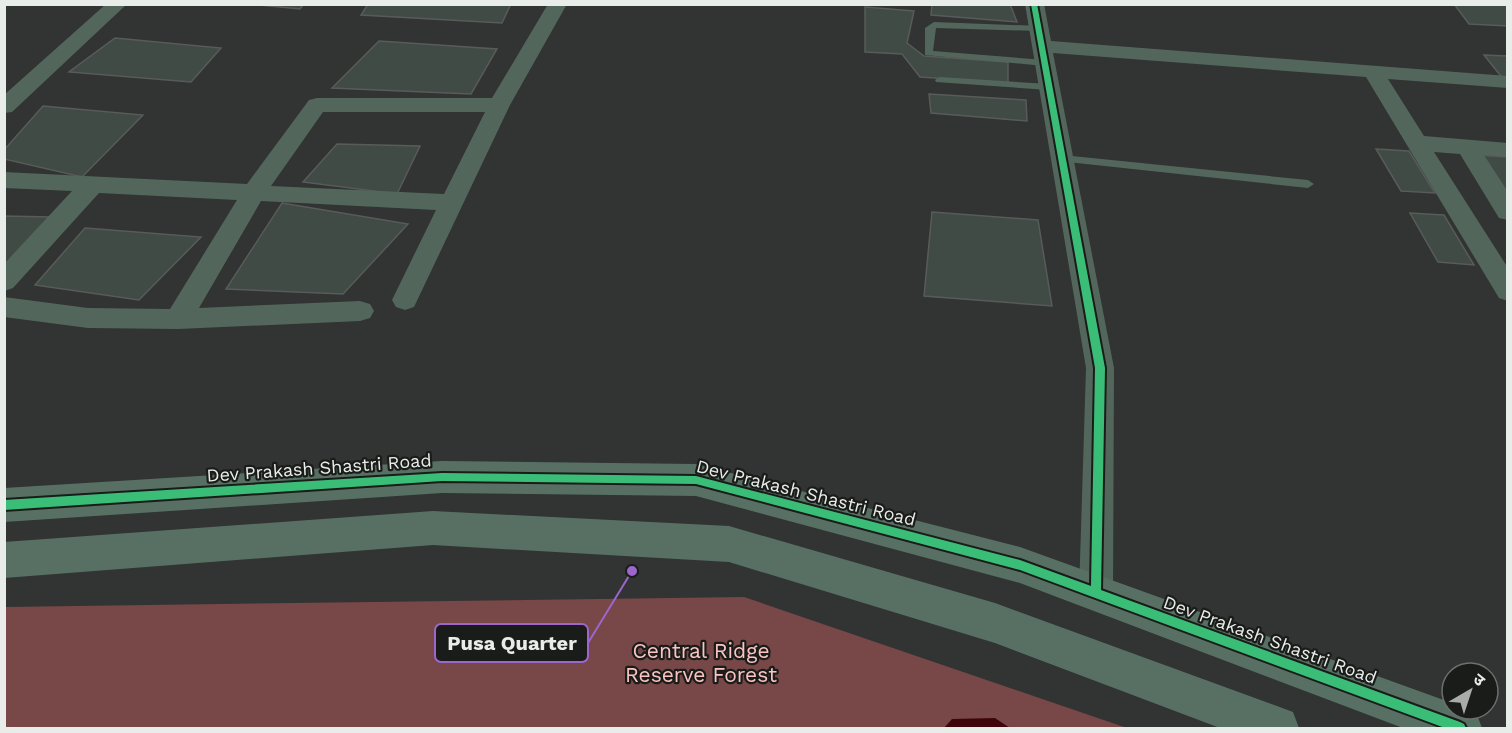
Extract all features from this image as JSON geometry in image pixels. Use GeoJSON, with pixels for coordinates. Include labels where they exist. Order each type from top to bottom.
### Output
{"type":"FeatureCollection","features":[{"type":"Feature","properties":{"kind":"street"},"geometry":{"type":"LineString","coordinates":[[4,107],[118,4]]}},
{"type":"Feature","properties":{"kind":"street"},"geometry":{"type":"LineString","coordinates":[[405,300],[499,105],[558,4]]}},
{"type":"Feature","properties":{"kind":"street"},"geometry":{"type":"LineString","coordinates":[[1034,4],[1100,368],[1096,593]]}},
{"type":"Feature","properties":{"kind":"street"},"geometry":{"type":"LineString","coordinates":[[1042,46],[1508,82]]}},
{"type":"Feature","properties":{"kind":"street"},"geometry":{"type":"LineString","coordinates":[[1374,73],[1417,143],[1500,268],[1508,291]]}},
{"type":"Feature","properties":{"kind":"street"},"geometry":{"type":"LineString","coordinates":[[178,319],[254,192],[317,105],[499,105]]}},
{"type":"Feature","properties":{"kind":"street"},"geometry":{"type":"LineString","coordinates":[[1417,143],[1508,150]]}},
{"type":"Feature","properties":{"kind":"street"},"geometry":{"type":"LineString","coordinates":[[1467,147],[1508,212]]}},
{"type":"Feature","properties":{"kind":"street"},"geometry":{"type":"LineString","coordinates":[[4,180],[452,203]]}},
{"type":"Feature","properties":{"kind":"street"},"geometry":{"type":"LineString","coordinates":[[4,281],[93,184]]}},
{"type":"Feature","properties":{"kind":"street"},"geometry":{"type":"LineString","coordinates":[[4,306],[88,318],[178,319],[360,311]]}},
{"type":"Feature","properties":{"kind":"street","name":"Dev Prakash Shastri Road"},"geometry":{"type":"LineString","coordinates":[[4,505],[442,477],[696,480],[1020,564],[1460,729]]}},
{"type":"Feature","properties":{"kind":"street"},"geometry":{"type":"LineString","coordinates":[[4,560],[433,528],[729,544],[995,623],[1277,729]]}},
{"type":"Feature","properties":{"kind":"lane"},"geometry":{"type":"LineString","coordinates":[[934,25],[1042,46],[928,53],[930,28],[934,25]]}},
{"type":"Feature","properties":{"kind":"lane"},"geometry":{"type":"LineString","coordinates":[[940,80],[1049,87]]}},
{"type":"Feature","properties":{"kind":"lane"},"geometry":{"type":"LineString","coordinates":[[1062,159],[1308,184]]}},
{"type":"Feature","properties":{"kind":"green space","name":"Central Ridge Reserve Forest"},"geometry":{"type":"Polygon","coordinates":[[[744,597],[1127,728],[5,728],[4,607],[744,597]]]}},
{"type":"Feature","properties":{"kind":"shaded area"},"geometry":{"type":"Polygon","coordinates":[[[995,718],[1010,728],[944,728],[952,719],[995,718]]]}},
{"type":"Feature","properties":{"kind":"building"},"geometry":{"type":"Polygon","coordinates":[[[248,4],[304,4],[300,9],[248,4]]]}},
{"type":"Feature","properties":{"kind":"building"},"geometry":{"type":"Polygon","coordinates":[[[368,4],[511,4],[502,23],[361,15],[368,4]]]}},
{"type":"Feature","properties":{"kind":"building"},"geometry":{"type":"Polygon","coordinates":[[[932,4],[1010,4],[1017,22],[931,15],[932,4]]]}},
{"type":"Feature","properties":{"kind":"building"},"geometry":{"type":"Polygon","coordinates":[[[1454,4],[1508,4],[1508,26],[1469,24],[1454,4]]]}},
{"type":"Feature","properties":{"kind":"building"},"geometry":{"type":"Polygon","coordinates":[[[865,7],[914,11],[907,43],[924,56],[1008,62],[1008,83],[920,77],[902,54],[865,52],[865,7]]]}},
{"type":"Feature","properties":{"kind":"building"},"geometry":{"type":"Polygon","coordinates":[[[115,38],[221,48],[191,82],[69,72],[115,38]]]}},
{"type":"Feature","properties":{"kind":"building"},"geometry":{"type":"Polygon","coordinates":[[[379,41],[497,49],[471,94],[332,88],[379,41]]]}},
{"type":"Feature","properties":{"kind":"building"},"geometry":{"type":"Polygon","coordinates":[[[1484,55],[1508,56],[1508,80],[1504,80],[1484,55]]]}},
{"type":"Feature","properties":{"kind":"building"},"geometry":{"type":"Polygon","coordinates":[[[929,94],[1026,100],[1027,121],[931,113],[929,94]]]}},
{"type":"Feature","properties":{"kind":"building"},"geometry":{"type":"Polygon","coordinates":[[[43,106],[143,115],[82,177],[4,159],[4,150],[43,106]]]}},
{"type":"Feature","properties":{"kind":"building"},"geometry":{"type":"Polygon","coordinates":[[[337,144],[420,146],[397,194],[303,182],[337,144]]]}},
{"type":"Feature","properties":{"kind":"building"},"geometry":{"type":"Polygon","coordinates":[[[1376,149],[1409,151],[1435,193],[1401,191],[1376,149]]]}},
{"type":"Feature","properties":{"kind":"building"},"geometry":{"type":"Polygon","coordinates":[[[1477,155],[1508,157],[1508,199],[1477,155]]]}},
{"type":"Feature","properties":{"kind":"building"},"geometry":{"type":"Polygon","coordinates":[[[282,203],[408,224],[343,294],[226,289],[282,203]]]}},
{"type":"Feature","properties":{"kind":"building"},"geometry":{"type":"Polygon","coordinates":[[[932,212],[1038,220],[1052,306],[924,296],[932,212]]]}},
{"type":"Feature","properties":{"kind":"building"},"geometry":{"type":"Polygon","coordinates":[[[1410,213],[1444,215],[1474,265],[1438,262],[1410,213]]]}},
{"type":"Feature","properties":{"kind":"building"},"geometry":{"type":"Polygon","coordinates":[[[4,216],[50,217],[4,268],[4,216]]]}},
{"type":"Feature","properties":{"kind":"building"},"geometry":{"type":"Polygon","coordinates":[[[85,228],[201,237],[139,300],[35,285],[85,228]]]}},
{"type":"Feature","properties":{"kind":"cycle path"},"geometry":{"type":"LineString","coordinates":[[1034,4],[1100,368],[1096,593]]}},
{"type":"Feature","properties":{"kind":"cycle path"},"geometry":{"type":"LineString","coordinates":[[4,505],[442,477],[696,480],[1020,565],[1460,728]]}},
{"type":"Feature","properties":{"kind":"place","name":"Pusa Quarter"},"geometry":{"type":"Point","coordinates":[632,571]}}]}
